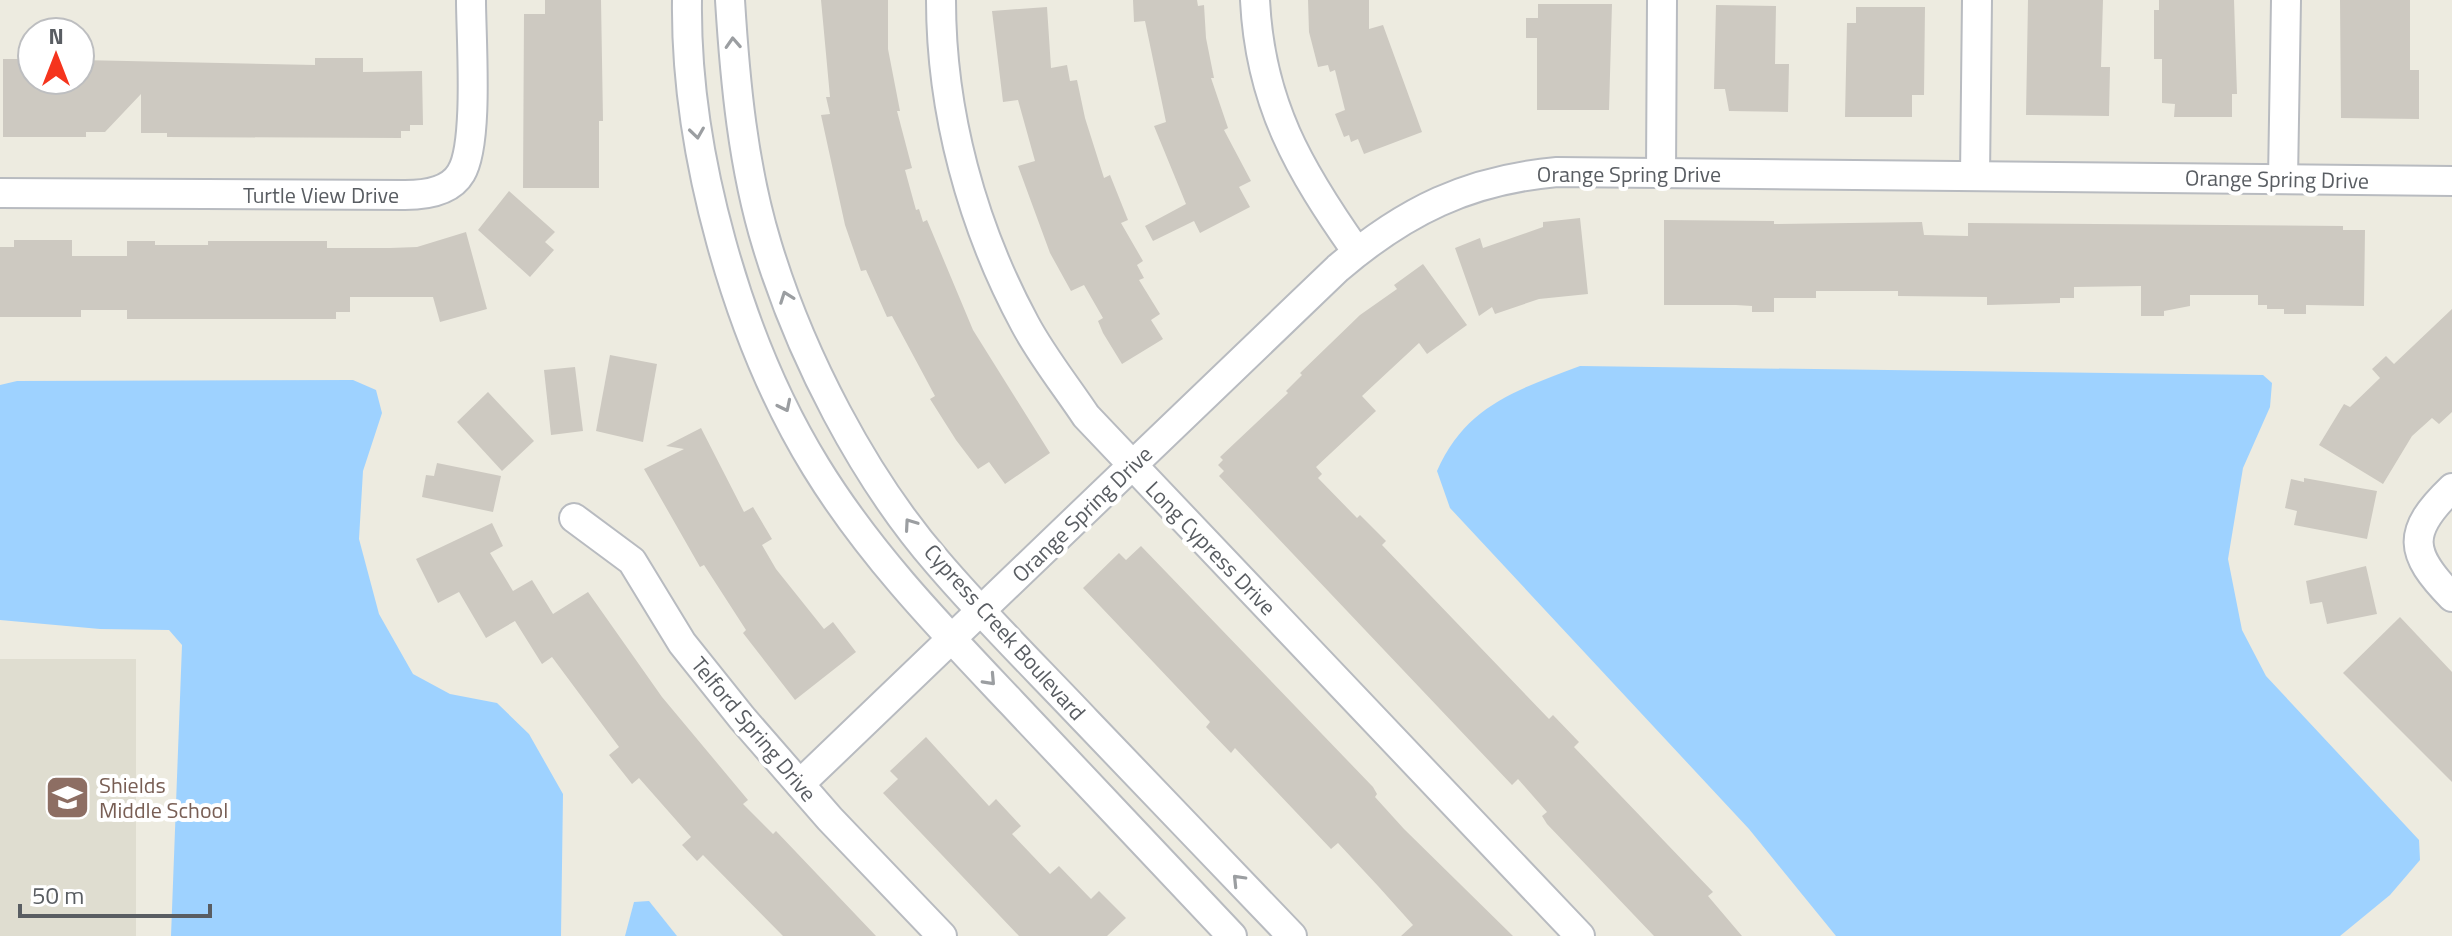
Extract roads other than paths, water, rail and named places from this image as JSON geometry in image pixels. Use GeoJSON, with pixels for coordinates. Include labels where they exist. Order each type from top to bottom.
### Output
{"type":"FeatureCollection","features":[{"type":"Feature","properties":{"kind":"street","name":"Turtle View Drive"},"geometry":{"type":"LineString","coordinates":[[0,193],[427,195],[446,187],[461,174],[470,147],[471,0]]}},
{"type":"Feature","properties":{"kind":"street","name":"Cypress Creek Boulevard"},"geometry":{"type":"LineString","coordinates":[[687,0],[687,39],[697,139],[749,329],[815,466],[897,582],[1232,936]]}},
{"type":"Feature","properties":{"kind":"street","name":"Cypress Creek Boulevard"},"geometry":{"type":"LineString","coordinates":[[730,0],[734,64],[746,147],[766,243],[796,323],[828,393],[876,476],[936,561],[1292,936]]}},
{"type":"Feature","properties":{"kind":"street","name":"Long Cypress Drive"},"geometry":{"type":"LineString","coordinates":[[941,0],[947,93],[968,186],[995,262],[1026,326],[1086,416],[1580,936]]}},
{"type":"Feature","properties":{"kind":"street"},"geometry":{"type":"LineString","coordinates":[[1255,0],[1257,41],[1277,118],[1317,195],[1357,252]]}},
{"type":"Feature","properties":{"kind":"street"},"geometry":{"type":"LineString","coordinates":[[1661,173],[1662,0]]}},
{"type":"Feature","properties":{"kind":"street"},"geometry":{"type":"LineString","coordinates":[[1975,176],[1977,0]]}},
{"type":"Feature","properties":{"kind":"street"},"geometry":{"type":"LineString","coordinates":[[2283,179],[2286,0]]}},
{"type":"Feature","properties":{"kind":"street","name":"Orange Spring Drive"},"geometry":{"type":"LineString","coordinates":[[800,784],[1357,252],[1378,234],[1433,201],[1516,176],[1557,172],[2452,181]]}},
{"type":"Feature","properties":{"kind":"street"},"geometry":{"type":"LineString","coordinates":[[2452,488],[2429,510],[2420,531],[2419,548],[2425,569],[2452,597]]}},
{"type":"Feature","properties":{"kind":"street","name":"Telford Spring Drive"},"geometry":{"type":"LineString","coordinates":[[574,518],[632,561],[682,643],[800,784],[942,936]]}},
{"type":"Feature","properties":{"kind":"water"},"geometry":{"type":"Polygon","coordinates":[[[1580,366],[2263,375],[2272,383],[2270,407],[2243,468],[2228,559],[2242,630],[2266,676],[2419,840],[2420,860],[2390,895],[2340,936],[1836,936],[1749,829],[1450,508],[1437,471],[1463,430],[1478,415],[1515,392],[1580,366]]]}},
{"type":"Feature","properties":{"kind":"water"},"geometry":{"type":"Polygon","coordinates":[[[353,380],[376,390],[382,413],[363,471],[359,539],[379,614],[413,674],[450,694],[497,703],[529,734],[563,794],[561,936],[171,936],[182,645],[169,630],[100,629],[0,620],[0,385],[17,381],[353,380]]]}},
{"type":"Feature","properties":{"kind":"water"},"geometry":{"type":"Polygon","coordinates":[[[649,901],[677,936],[625,936],[634,902],[649,901]]]}},
{"type":"Feature","properties":{"kind":"place","name":"Shields Middle School"},"geometry":{"type":"Point","coordinates":[68,798]}}]}
